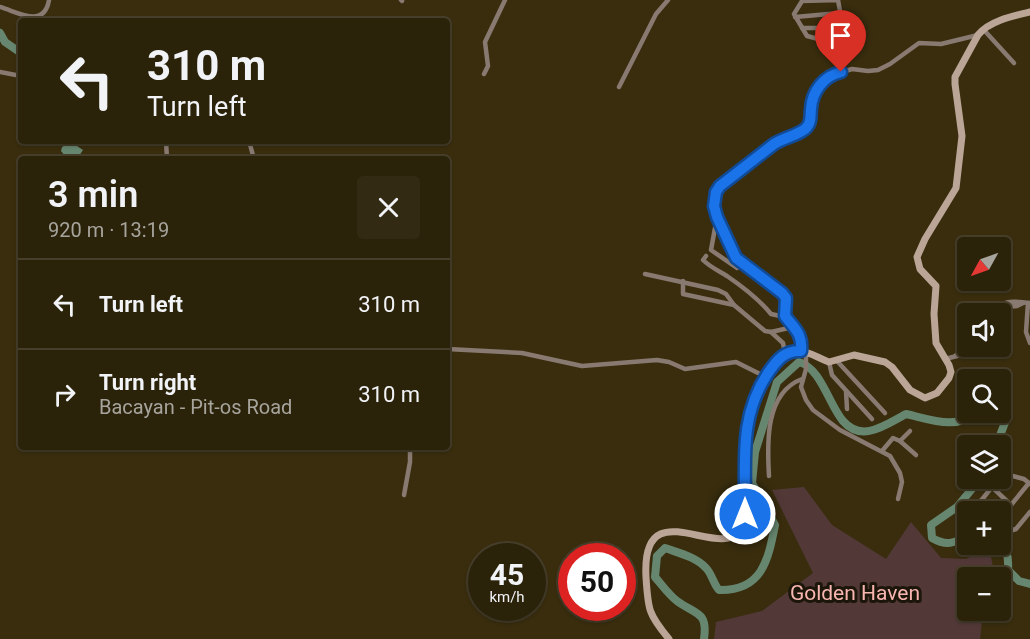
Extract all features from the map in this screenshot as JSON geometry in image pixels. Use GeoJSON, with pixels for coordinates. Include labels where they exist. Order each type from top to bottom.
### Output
{"type":"FeatureCollection","features":[{"type":"Feature","properties":{"kind":"main road"},"geometry":{"type":"LineString","coordinates":[[669,639],[653,620],[649,611],[647,550],[656,537],[670,531],[728,538],[741,530],[745,514],[744,465],[749,415],[766,376],[774,364],[785,354],[803,351],[833,362],[854,355],[885,362],[892,367],[910,390],[925,398],[937,393],[949,378],[951,369],[938,349],[935,336],[936,286],[920,269],[917,256],[956,188],[962,136],[955,81],[958,70],[980,32],[1005,20],[1030,12]]}},
{"type":"Feature","properties":{"kind":"street"},"geometry":{"type":"LineString","coordinates":[[0,7],[31,17],[39,16],[45,12],[49,0]]}},
{"type":"Feature","properties":{"kind":"street"},"geometry":{"type":"LineString","coordinates":[[484,74],[488,66],[484,42],[505,0]]}},
{"type":"Feature","properties":{"kind":"street"},"geometry":{"type":"LineString","coordinates":[[619,87],[656,14],[668,0]]}},
{"type":"Feature","properties":{"kind":"street"},"geometry":{"type":"LineString","coordinates":[[841,72],[838,60],[842,49],[842,41],[840,13],[838,0],[802,1],[794,14],[807,36],[822,40],[842,41]]}},
{"type":"Feature","properties":{"kind":"street"},"geometry":{"type":"LineString","coordinates":[[795,17],[840,13]]}},
{"type":"Feature","properties":{"kind":"street"},"geometry":{"type":"LineString","coordinates":[[801,28],[841,28]]}},
{"type":"Feature","properties":{"kind":"street"},"geometry":{"type":"LineString","coordinates":[[898,499],[902,482],[896,464],[882,451],[840,430],[813,410],[802,391],[802,379],[807,361],[801,337],[785,316],[786,298],[736,258],[717,217],[714,206],[716,192],[720,186],[774,144],[805,130],[810,122],[811,108],[821,83],[829,76],[852,69],[878,70],[919,43],[941,44],[980,32],[1014,63]]}},
{"type":"Feature","properties":{"kind":"street"},"geometry":{"type":"LineString","coordinates":[[0,72],[18,75]]}},
{"type":"Feature","properties":{"kind":"street"},"geometry":{"type":"LineString","coordinates":[[717,217],[711,250],[737,268]]}},
{"type":"Feature","properties":{"kind":"street"},"geometry":{"type":"LineString","coordinates":[[706,256],[703,260],[707,264],[761,303],[771,315],[785,316]]}},
{"type":"Feature","properties":{"kind":"street"},"geometry":{"type":"LineString","coordinates":[[645,274],[718,290],[726,294],[734,305],[765,331],[771,332],[794,327]]}},
{"type":"Feature","properties":{"kind":"street"},"geometry":{"type":"LineString","coordinates":[[683,281],[683,294],[734,305]]}},
{"type":"Feature","properties":{"kind":"street"},"geometry":{"type":"LineString","coordinates":[[1003,303],[1017,300],[1027,303]]}},
{"type":"Feature","properties":{"kind":"street"},"geometry":{"type":"LineString","coordinates":[[1011,307],[1027,303]]}},
{"type":"Feature","properties":{"kind":"street"},"geometry":{"type":"LineString","coordinates":[[1027,303],[1026,326],[1027,338],[1030,342]]}},
{"type":"Feature","properties":{"kind":"street"},"geometry":{"type":"LineString","coordinates":[[1017,325],[1026,326]]}},
{"type":"Feature","properties":{"kind":"street"},"geometry":{"type":"LineString","coordinates":[[771,332],[783,343],[785,354]]}},
{"type":"Feature","properties":{"kind":"street"},"geometry":{"type":"LineString","coordinates":[[450,349],[522,353],[582,366],[657,360],[685,369],[736,362],[766,376]]}},
{"type":"Feature","properties":{"kind":"street"},"geometry":{"type":"LineString","coordinates":[[945,359],[957,354]]}},
{"type":"Feature","properties":{"kind":"street"},"geometry":{"type":"LineString","coordinates":[[833,362],[832,375],[872,419]]}},
{"type":"Feature","properties":{"kind":"street"},"geometry":{"type":"LineString","coordinates":[[833,362],[885,413]]}},
{"type":"Feature","properties":{"kind":"street"},"geometry":{"type":"LineString","coordinates":[[769,476],[767,447],[771,423],[784,390],[802,379]]}},
{"type":"Feature","properties":{"kind":"street"},"geometry":{"type":"LineString","coordinates":[[846,391],[847,409]]}},
{"type":"Feature","properties":{"kind":"street"},"geometry":{"type":"LineString","coordinates":[[900,441],[910,431]]}},
{"type":"Feature","properties":{"kind":"street"},"geometry":{"type":"LineString","coordinates":[[882,451],[893,438],[900,441],[916,456]]}},
{"type":"Feature","properties":{"kind":"street"},"geometry":{"type":"LineString","coordinates":[[404,495],[410,450]]}},
{"type":"Feature","properties":{"kind":"street"},"geometry":{"type":"LineString","coordinates":[[994,489],[1011,506],[1030,483],[1011,475]]}},
{"type":"Feature","properties":{"kind":"street"},"geometry":{"type":"LineString","coordinates":[[980,501],[990,489]]}},
{"type":"Feature","properties":{"kind":"street"},"geometry":{"type":"LineString","coordinates":[[1011,528],[1016,529],[1030,512]]}},
{"type":"Feature","properties":{"kind":"green space","name":"Golden Haven"},"geometry":{"type":"Polygon","coordinates":[[[804,487],[832,525],[886,559],[911,522],[941,558],[966,559],[974,555],[991,555],[993,567],[957,567],[957,621],[982,621],[980,639],[714,639],[716,622],[762,611],[813,573],[772,490],[804,487]]]}},
{"type":"Feature","properties":{"kind":"shaded area"},"geometry":{"type":"Polygon","coordinates":[[[74,144],[83,150],[79,156],[65,156],[61,151],[62,147],[74,144]]]}},
{"type":"Feature","properties":{"kind":"waterway"},"geometry":{"type":"LineString","coordinates":[[0,33],[5,42],[18,51]]}},
{"type":"Feature","properties":{"kind":"waterway"},"geometry":{"type":"LineString","coordinates":[[704,639],[705,630],[702,618],[674,599],[655,577],[657,556],[665,548],[692,558],[708,570],[719,590],[745,585],[760,571],[766,562],[775,525],[752,483],[755,452],[777,382],[799,362],[807,366],[819,379],[843,421],[858,431],[874,430],[906,414],[934,421],[957,421]]}},
{"type":"Feature","properties":{"kind":"waterway"},"geometry":{"type":"LineString","coordinates":[[1000,435],[1005,423]]}},
{"type":"Feature","properties":{"kind":"waterway"},"geometry":{"type":"LineString","coordinates":[[962,501],[972,489]]}},
{"type":"Feature","properties":{"kind":"waterway"},"geometry":{"type":"LineString","coordinates":[[957,507],[931,525],[932,538],[946,543],[957,540]]}},
{"type":"Feature","properties":{"kind":"waterway"},"geometry":{"type":"LineString","coordinates":[[1007,555],[1008,570],[1019,581],[1030,584]]}},
{"type":"Feature","properties":{"kind":"route"},"geometry":{"type":"LineString","coordinates":[[745,514],[744,465],[749,415],[762,383],[774,364],[789,351],[801,351],[802,346],[799,332],[785,316],[786,298],[736,258],[717,217],[714,206],[716,192],[720,186],[774,144],[805,130],[810,122],[811,108],[821,83],[829,76],[841,72]]}}]}
